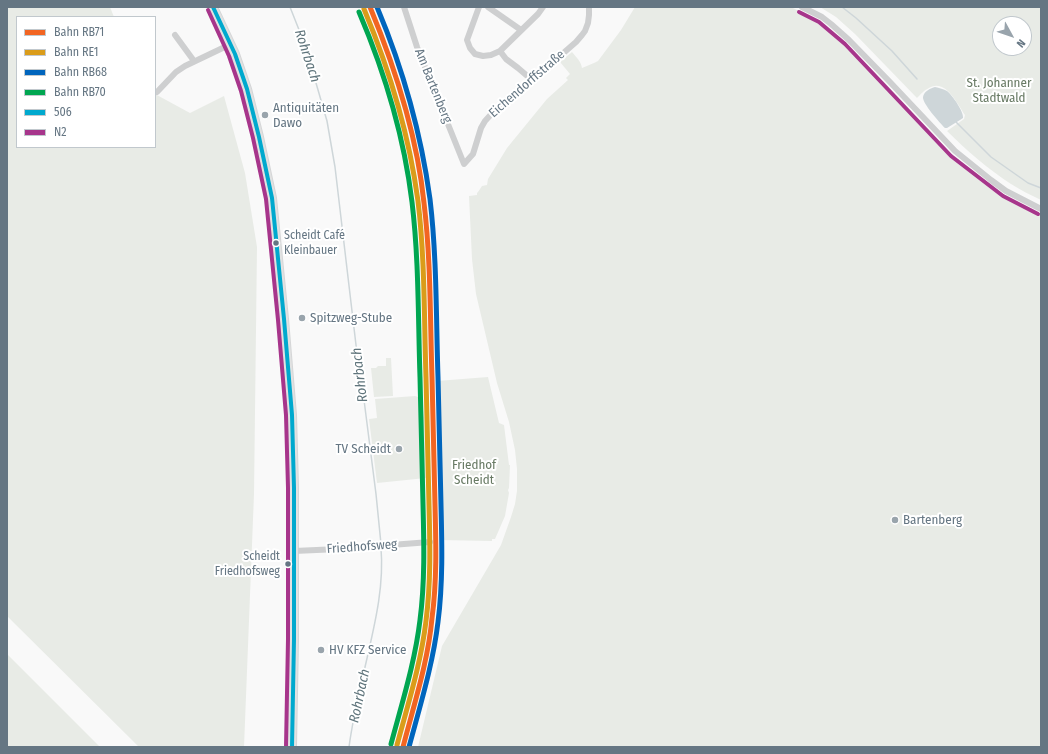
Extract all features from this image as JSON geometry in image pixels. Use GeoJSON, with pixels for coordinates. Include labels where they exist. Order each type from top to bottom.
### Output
{"type":"FeatureCollection","features":[{"type":"Feature","properties":{"kind":"main road"},"geometry":{"type":"LineString","coordinates":[[213,7],[231,44],[247,89],[272,198],[292,415],[294,488],[292,747]]}},
{"type":"Feature","properties":{"kind":"street","name":"Am Bartenberg"},"geometry":{"type":"LineString","coordinates":[[404,7],[416,47],[464,164]]}},
{"type":"Feature","properties":{"kind":"street"},"geometry":{"type":"LineString","coordinates":[[479,7],[468,40],[470,48],[475,54],[483,56],[491,55],[500,51],[538,14],[542,7]]}},
{"type":"Feature","properties":{"kind":"street"},"geometry":{"type":"LineString","coordinates":[[488,7],[521,30]]}},
{"type":"Feature","properties":{"kind":"street","name":"Eichendorffstraße"},"geometry":{"type":"LineString","coordinates":[[464,164],[472,154],[485,121],[501,105],[571,47],[586,30],[590,15],[589,7]]}},
{"type":"Feature","properties":{"kind":"street"},"geometry":{"type":"LineString","coordinates":[[802,7],[826,20],[850,40],[955,151],[1006,191],[1041,209]]}},
{"type":"Feature","properties":{"kind":"street"},"geometry":{"type":"LineString","coordinates":[[175,34],[194,61]]}},
{"type":"Feature","properties":{"kind":"street"},"geometry":{"type":"LineString","coordinates":[[157,92],[180,69],[231,44]]}},
{"type":"Feature","properties":{"kind":"street"},"geometry":{"type":"LineString","coordinates":[[500,51],[506,59],[532,80]]}},
{"type":"Feature","properties":{"kind":"street","name":"Friedhofsweg"},"geometry":{"type":"LineString","coordinates":[[294,551],[430,542]]}},
{"type":"Feature","properties":{"kind":"green space"},"geometry":{"type":"Polygon","coordinates":[[[7,7],[110,7],[114,16],[16,16],[16,148],[156,148],[156,95],[190,113],[224,96],[245,173],[257,247],[254,494],[244,747],[139,747],[7,616],[7,7]]]}},
{"type":"Feature","properties":{"kind":"green space"},"geometry":{"type":"Polygon","coordinates":[[[635,7],[791,7],[819,21],[839,37],[886,84],[952,155],[1004,195],[1041,214],[1041,747],[418,747],[442,646],[501,545],[515,504],[517,491],[515,450],[509,422],[497,383],[476,294],[472,259],[469,196],[477,195],[482,186],[487,185],[488,179],[507,148],[547,99],[568,80],[566,78],[570,74],[560,62],[572,52],[582,68],[598,61],[621,30],[635,7]]]}},
{"type":"Feature","properties":{"kind":"green space","name":"St. Johanner Stadtwald"},"geometry":{"type":"Polygon","coordinates":[[[820,7],[1041,7],[1041,200],[1014,186],[994,172],[947,131],[964,119],[965,115],[955,99],[946,89],[941,86],[935,86],[925,90],[917,98],[855,34],[836,17],[820,7]]]}},
{"type":"Feature","properties":{"kind":"green space"},"geometry":{"type":"Polygon","coordinates":[[[386,358],[391,358],[393,396],[374,397],[371,368],[386,366],[386,358]]]}},
{"type":"Feature","properties":{"kind":"green space","name":"Friedhof Scheidt"},"geometry":{"type":"Polygon","coordinates":[[[488,377],[499,423],[504,425],[510,465],[509,493],[505,516],[495,539],[492,539],[492,541],[440,540],[437,381],[488,377]]]}},
{"type":"Feature","properties":{"kind":"green space","name":"TV Scheidt"},"geometry":{"type":"Polygon","coordinates":[[[418,397],[422,403],[426,478],[377,483],[369,419],[377,418],[375,399],[418,397]]]}},
{"type":"Feature","properties":{"kind":"green space"},"geometry":{"type":"Polygon","coordinates":[[[7,654],[100,747],[7,747],[7,654]]]}},
{"type":"Feature","properties":{"kind":"shaded area"},"geometry":{"type":"Polygon","coordinates":[[[935,87],[949,93],[958,104],[963,115],[963,118],[947,128],[945,128],[936,118],[923,100],[926,91],[935,87]]]}},
{"type":"Feature","properties":{"kind":"waterway","name":"Rohrbach"},"geometry":{"type":"LineString","coordinates":[[290,7],[305,45],[327,121],[335,167],[381,544]]}},
{"type":"Feature","properties":{"kind":"waterway"},"geometry":{"type":"LineString","coordinates":[[842,7],[892,51],[917,79]]}},
{"type":"Feature","properties":{"kind":"waterway"},"geometry":{"type":"LineString","coordinates":[[956,122],[991,157],[1028,183],[1041,188]]}},
{"type":"Feature","properties":{"kind":"waterway","name":"Rohrbach"},"geometry":{"type":"LineString","coordinates":[[349,747],[379,601],[382,561],[381,548]]}},
{"type":"Feature","properties":{"kind":"rail line","name":"RB71"},"geometry":{"type":"LineString","coordinates":[[370,7],[397,79],[411,128],[421,178],[429,268],[436,533],[435,590],[427,651],[403,747]]}},
{"type":"Feature","properties":{"kind":"rail line","name":"RB68"},"geometry":{"type":"LineString","coordinates":[[377,7],[403,78],[422,150],[430,199],[435,266],[442,534],[441,593],[433,653],[409,747]]}},
{"type":"Feature","properties":{"kind":"rail line","name":"RE1"},"geometry":{"type":"LineString","coordinates":[[364,9],[390,79],[404,127],[418,201],[423,267],[430,534],[429,592],[421,652],[397,745]]}},
{"type":"Feature","properties":{"kind":"rail line","name":"RB70"},"geometry":{"type":"LineString","coordinates":[[359,12],[377,58],[399,129],[412,202],[417,268],[424,533],[423,591],[415,651],[391,744]]}},
{"type":"Feature","properties":{"kind":"transit line","name":"506"},"geometry":{"type":"LineString","coordinates":[[213,7],[235,54],[247,89],[272,198],[292,415],[294,488],[292,747]]}},
{"type":"Feature","properties":{"kind":"transit line","name":"N2"},"geometry":{"type":"LineString","coordinates":[[208,10],[229,56],[241,91],[266,199],[286,415],[288,488],[286,747]]}},
{"type":"Feature","properties":{"kind":"transit line","name":"N2"},"geometry":{"type":"LineString","coordinates":[[799,12],[819,22],[845,44],[951,156],[1003,196],[1038,214]]}},
{"type":"Feature","properties":{"kind":"place","name":"Antiquitäten Dawo"},"geometry":{"type":"Point","coordinates":[265,115]}},
{"type":"Feature","properties":{"kind":"place","name":"Scheidt Café Kleinbauer"},"geometry":{"type":"Point","coordinates":[276,243]}},
{"type":"Feature","properties":{"kind":"place","name":"Spitzweg-Stube"},"geometry":{"type":"Point","coordinates":[302,318]}},
{"type":"Feature","properties":{"kind":"place","name":"TV Scheidt"},"geometry":{"type":"Point","coordinates":[399,449]}},
{"type":"Feature","properties":{"kind":"place","name":"Bartenberg"},"geometry":{"type":"Point","coordinates":[895,520]}},
{"type":"Feature","properties":{"kind":"place","name":"Scheidt Friedhofsweg"},"geometry":{"type":"Point","coordinates":[288,564]}},
{"type":"Feature","properties":{"kind":"place","name":"HV KFZ Service"},"geometry":{"type":"Point","coordinates":[321,650]}}]}
